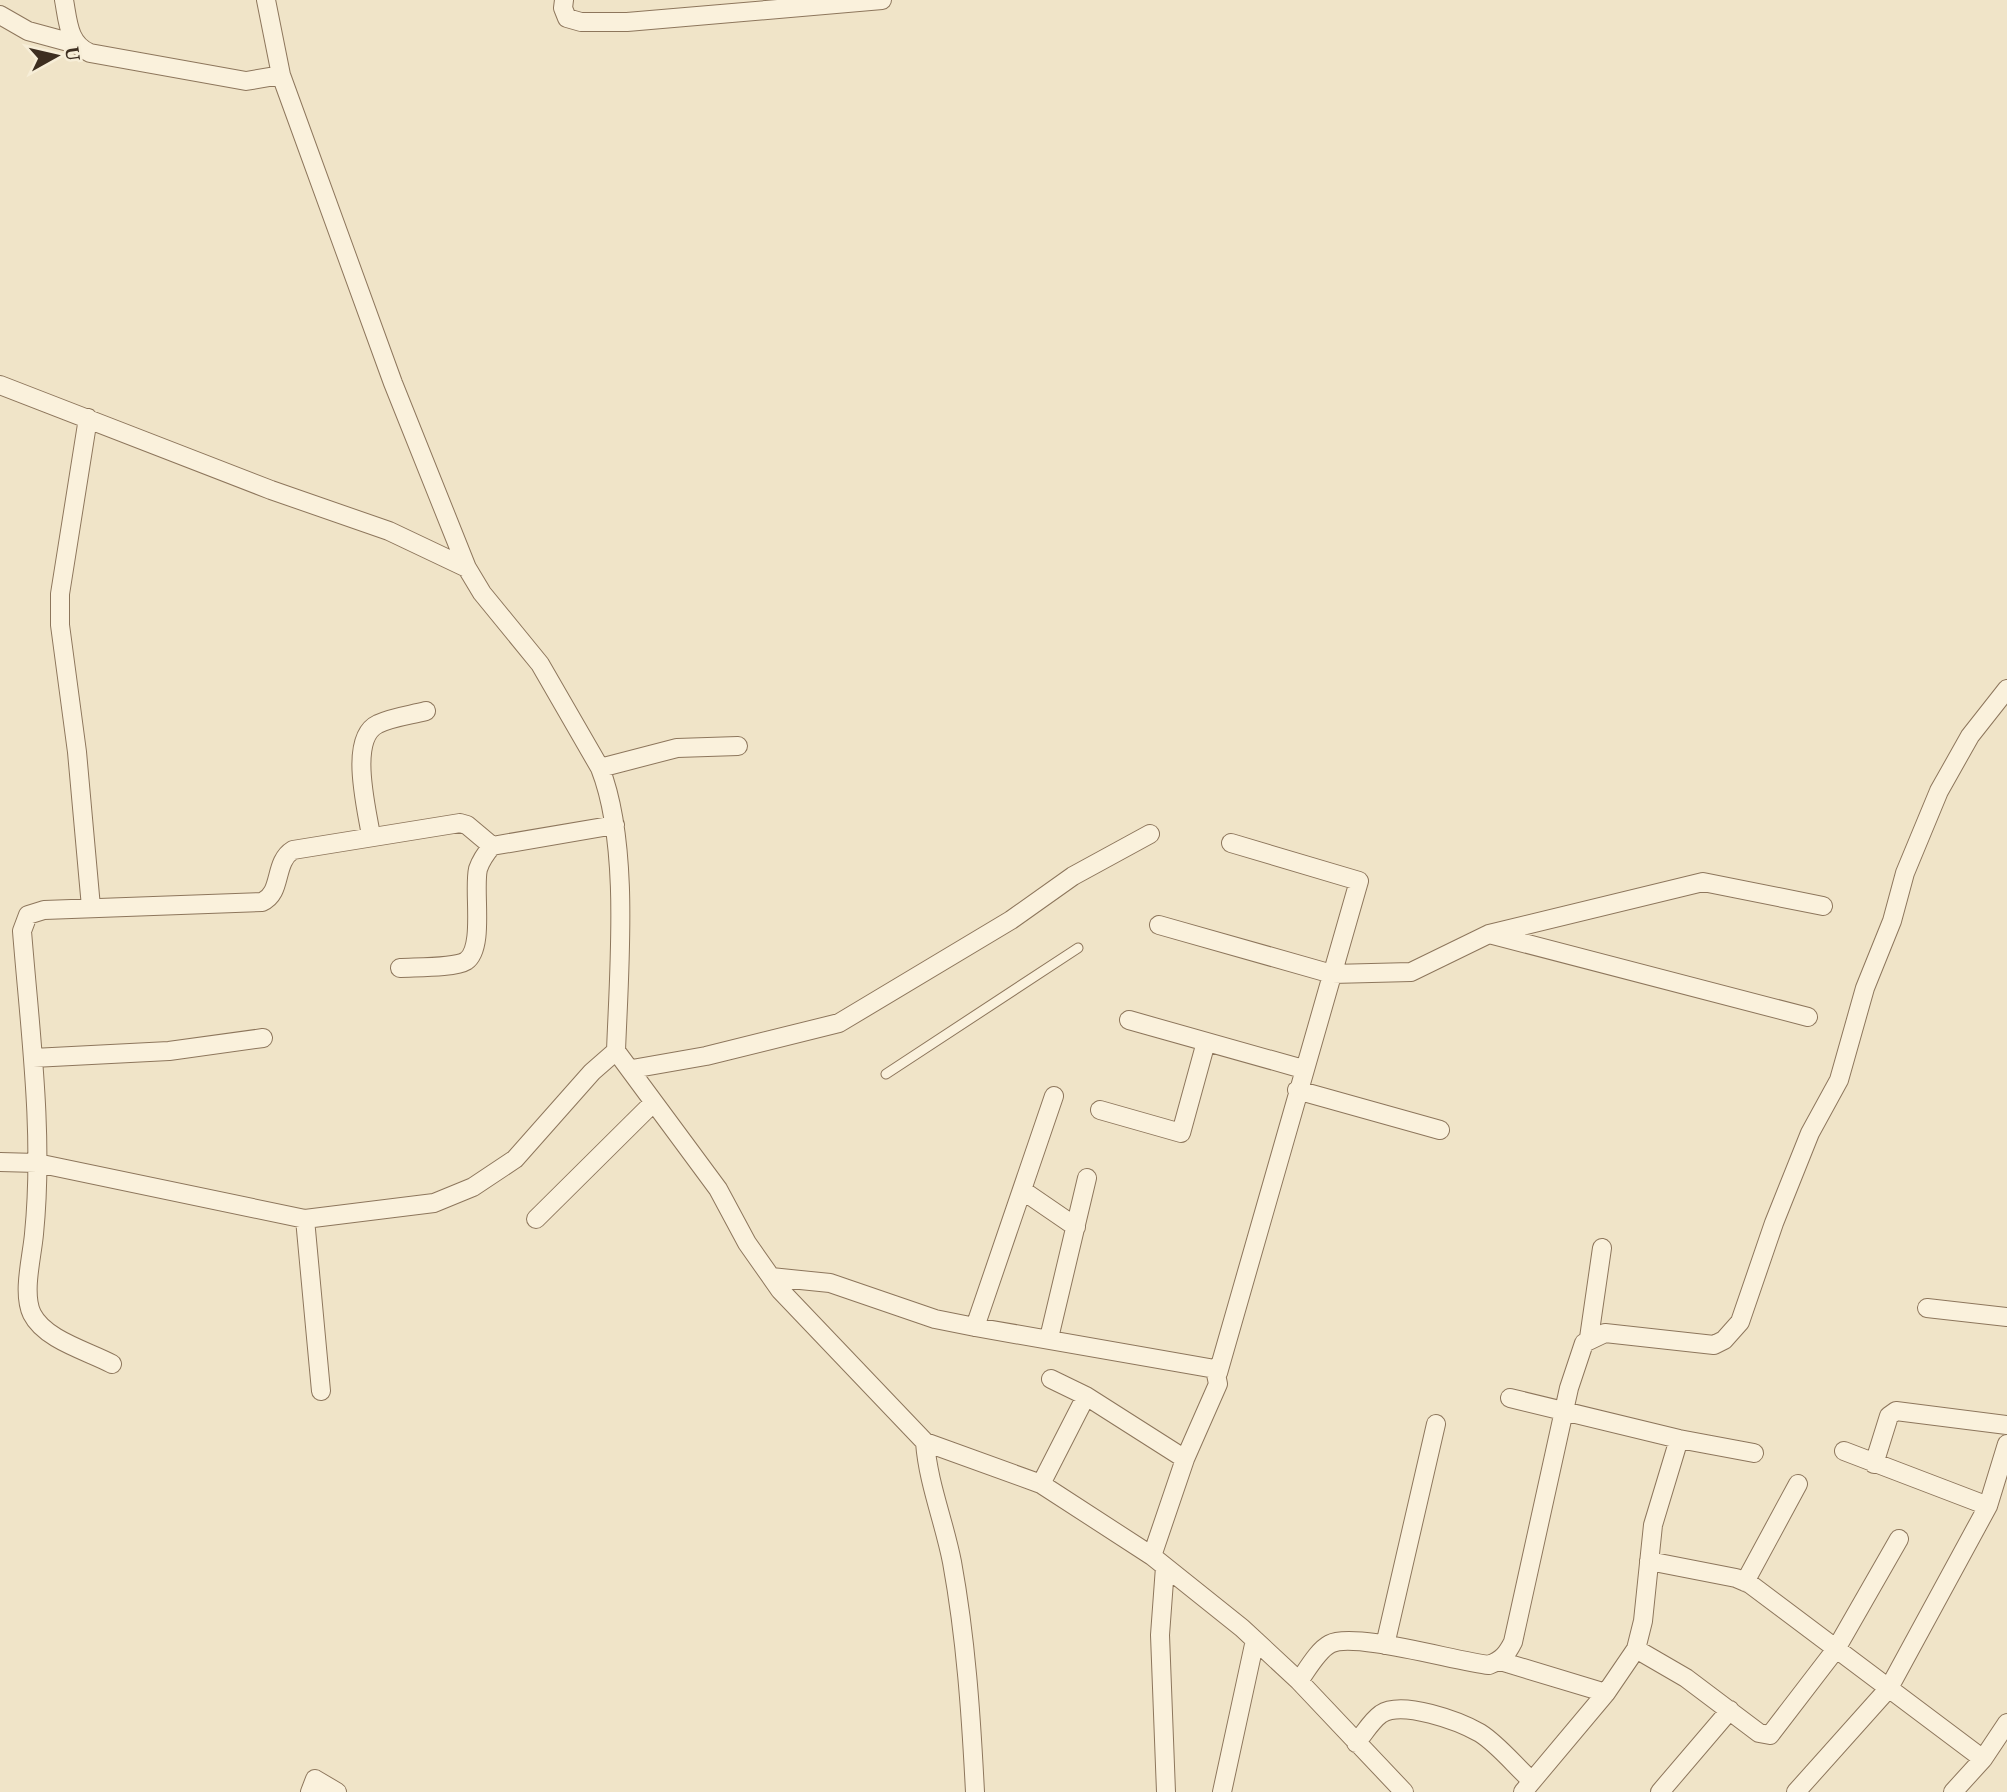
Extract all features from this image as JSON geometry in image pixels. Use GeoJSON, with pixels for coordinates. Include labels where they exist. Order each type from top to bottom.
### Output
{"type":"FeatureCollection","features":[{"type":"Feature","properties":{"kind":"street"},"geometry":{"type":"LineString","coordinates":[[64,0],[76,44]]}},
{"type":"Feature","properties":{"kind":"street"},"geometry":{"type":"LineString","coordinates":[[266,0],[281,75],[393,383],[467,568],[482,593],[540,664],[600,768],[615,825],[618,849],[616,1051],[632,1069],[653,1102],[718,1189],[747,1243],[771,1277],[803,1315],[925,1441],[1041,1484],[1159,1561],[1255,1640],[1299,1681],[1404,1792]]}},
{"type":"Feature","properties":{"kind":"street"},"geometry":{"type":"LineString","coordinates":[[565,0],[563,8],[568,18],[581,22],[627,22],[883,0]]}},
{"type":"Feature","properties":{"kind":"street"},"geometry":{"type":"LineString","coordinates":[[0,15],[28,31],[76,44],[90,53],[246,81],[281,75]]}},
{"type":"Feature","properties":{"kind":"street"},"geometry":{"type":"LineString","coordinates":[[0,384],[271,490],[389,531],[467,568]]}},
{"type":"Feature","properties":{"kind":"street"},"geometry":{"type":"LineString","coordinates":[[88,418],[60,594],[60,625],[77,752],[91,907]]}},
{"type":"Feature","properties":{"kind":"street"},"geometry":{"type":"LineString","coordinates":[[1589,1339],[1605,1333],[1714,1345],[1724,1340],[1740,1322],[1774,1223],[1810,1133],[1839,1080],[1865,988],[1892,921],[1905,873],[1939,791],[1970,736],[2007,689]]}},
{"type":"Feature","properties":{"kind":"street"},"geometry":{"type":"LineString","coordinates":[[371,836],[361,763],[362,745],[367,733],[377,724],[426,711]]}},
{"type":"Feature","properties":{"kind":"street"},"geometry":{"type":"LineString","coordinates":[[600,768],[677,748],[737,746]]}},
{"type":"Feature","properties":{"kind":"street"},"geometry":{"type":"LineString","coordinates":[[112,1364],[47,1331],[31,1312],[29,1293],[37,1203],[37,1163],[23,922],[34,911],[262,902],[274,891],[281,863],[293,850],[371,836],[460,823],[467,825],[492,846]]}},
{"type":"Feature","properties":{"kind":"street"},"geometry":{"type":"LineString","coordinates":[[400,968],[466,961],[472,953],[477,935],[478,869],[482,858],[492,846],[615,825]]}},
{"type":"Feature","properties":{"kind":"street"},"geometry":{"type":"LineString","coordinates":[[632,1069],[706,1056],[839,1023],[1011,920],[1073,876],[1150,834]]}},
{"type":"Feature","properties":{"kind":"street"},"geometry":{"type":"LineString","coordinates":[[1166,1792],[1159,1561],[1185,1459],[1218,1384],[1218,1373],[1297,1090],[1359,881],[1231,843]]}},
{"type":"Feature","properties":{"kind":"street"},"geometry":{"type":"LineString","coordinates":[[1159,925],[1332,974],[1412,972],[1489,934],[1703,882],[1823,906]]}},
{"type":"Feature","properties":{"kind":"street"},"geometry":{"type":"LineString","coordinates":[[1489,934],[1808,1017]]}},
{"type":"Feature","properties":{"kind":"street"},"geometry":{"type":"LineString","coordinates":[[1129,1020],[1303,1069]]}},
{"type":"Feature","properties":{"kind":"street"},"geometry":{"type":"LineString","coordinates":[[33,1058],[169,1051],[263,1038]]}},
{"type":"Feature","properties":{"kind":"street"},"geometry":{"type":"LineString","coordinates":[[1100,1110],[1181,1133],[1206,1042]]}},
{"type":"Feature","properties":{"kind":"street"},"geometry":{"type":"LineString","coordinates":[[0,1162],[37,1163],[305,1219],[435,1203],[472,1187],[516,1159],[592,1072],[616,1051]]}},
{"type":"Feature","properties":{"kind":"street"},"geometry":{"type":"LineString","coordinates":[[1297,1090],[1440,1130]]}},
{"type":"Feature","properties":{"kind":"street"},"geometry":{"type":"LineString","coordinates":[[975,1327],[1054,1096]]}},
{"type":"Feature","properties":{"kind":"street"},"geometry":{"type":"LineString","coordinates":[[536,1219],[653,1102]]}},
{"type":"Feature","properties":{"kind":"street"},"geometry":{"type":"LineString","coordinates":[[1049,1338],[1087,1178]]}},
{"type":"Feature","properties":{"kind":"street"},"geometry":{"type":"LineString","coordinates":[[1022,1190],[1076,1227]]}},
{"type":"Feature","properties":{"kind":"street"},"geometry":{"type":"LineString","coordinates":[[305,1219],[321,1391]]}},
{"type":"Feature","properties":{"kind":"street"},"geometry":{"type":"LineString","coordinates":[[1299,1681],[1331,1643],[1384,1645],[1489,1665],[1500,1661],[1513,1643],[1564,1413],[1581,1349],[1589,1339],[1602,1248]]}},
{"type":"Feature","properties":{"kind":"street"},"geometry":{"type":"LineString","coordinates":[[771,1277],[830,1283],[935,1319],[1210,1367],[1218,1373]]}},
{"type":"Feature","properties":{"kind":"street"},"geometry":{"type":"LineString","coordinates":[[1927,1308],[2007,1317]]}},
{"type":"Feature","properties":{"kind":"street"},"geometry":{"type":"LineString","coordinates":[[1051,1379],[1086,1396],[1185,1459]]}},
{"type":"Feature","properties":{"kind":"street"},"geometry":{"type":"LineString","coordinates":[[1041,1484],[1086,1396]]}},
{"type":"Feature","properties":{"kind":"street"},"geometry":{"type":"LineString","coordinates":[[1510,1398],[1679,1439],[1754,1453]]}},
{"type":"Feature","properties":{"kind":"street"},"geometry":{"type":"LineString","coordinates":[[1874,1464],[1889,1416],[1896,1411],[2007,1425]]}},
{"type":"Feature","properties":{"kind":"street"},"geometry":{"type":"LineString","coordinates":[[1384,1645],[1436,1424]]}},
{"type":"Feature","properties":{"kind":"street"},"geometry":{"type":"LineString","coordinates":[[1356,1743],[1379,1715],[1396,1709],[1436,1716],[1481,1734],[1527,1787],[1606,1693],[1636,1649],[1643,1621],[1653,1525],[1679,1439]]}},
{"type":"Feature","properties":{"kind":"street"},"geometry":{"type":"LineString","coordinates":[[925,1441],[927,1469],[951,1560],[968,1667],[975,1792]]}},
{"type":"Feature","properties":{"kind":"street"},"geometry":{"type":"LineString","coordinates":[[1796,1792],[1889,1688],[1989,1507],[2007,1444]]}},
{"type":"Feature","properties":{"kind":"street"},"geometry":{"type":"LineString","coordinates":[[1844,1451],[1989,1507]]}},
{"type":"Feature","properties":{"kind":"street"},"geometry":{"type":"LineString","coordinates":[[1745,1582],[1798,1484]]}},
{"type":"Feature","properties":{"kind":"street"},"geometry":{"type":"LineString","coordinates":[[1636,1649],[1686,1678],[1759,1733],[1773,1734],[1836,1649],[1899,1539]]}},
{"type":"Feature","properties":{"kind":"street"},"geometry":{"type":"LineString","coordinates":[[1649,1562],[1745,1582],[1983,1759]]}},
{"type":"Feature","properties":{"kind":"street"},"geometry":{"type":"LineString","coordinates":[[1223,1792],[1255,1640]]}},
{"type":"Feature","properties":{"kind":"street"},"geometry":{"type":"LineString","coordinates":[[1500,1661],[1606,1693]]}},
{"type":"Feature","properties":{"kind":"street"},"geometry":{"type":"LineString","coordinates":[[1660,1792],[1730,1710]]}},
{"type":"Feature","properties":{"kind":"street"},"geometry":{"type":"LineString","coordinates":[[1953,1792],[1983,1759],[2007,1723]]}},
{"type":"Feature","properties":{"kind":"street"},"geometry":{"type":"LineString","coordinates":[[310,1792],[316,1779],[337,1792]]}},
{"type":"Feature","properties":{"kind":"lane"},"geometry":{"type":"LineString","coordinates":[[886,1074],[1078,947]]}}]}
